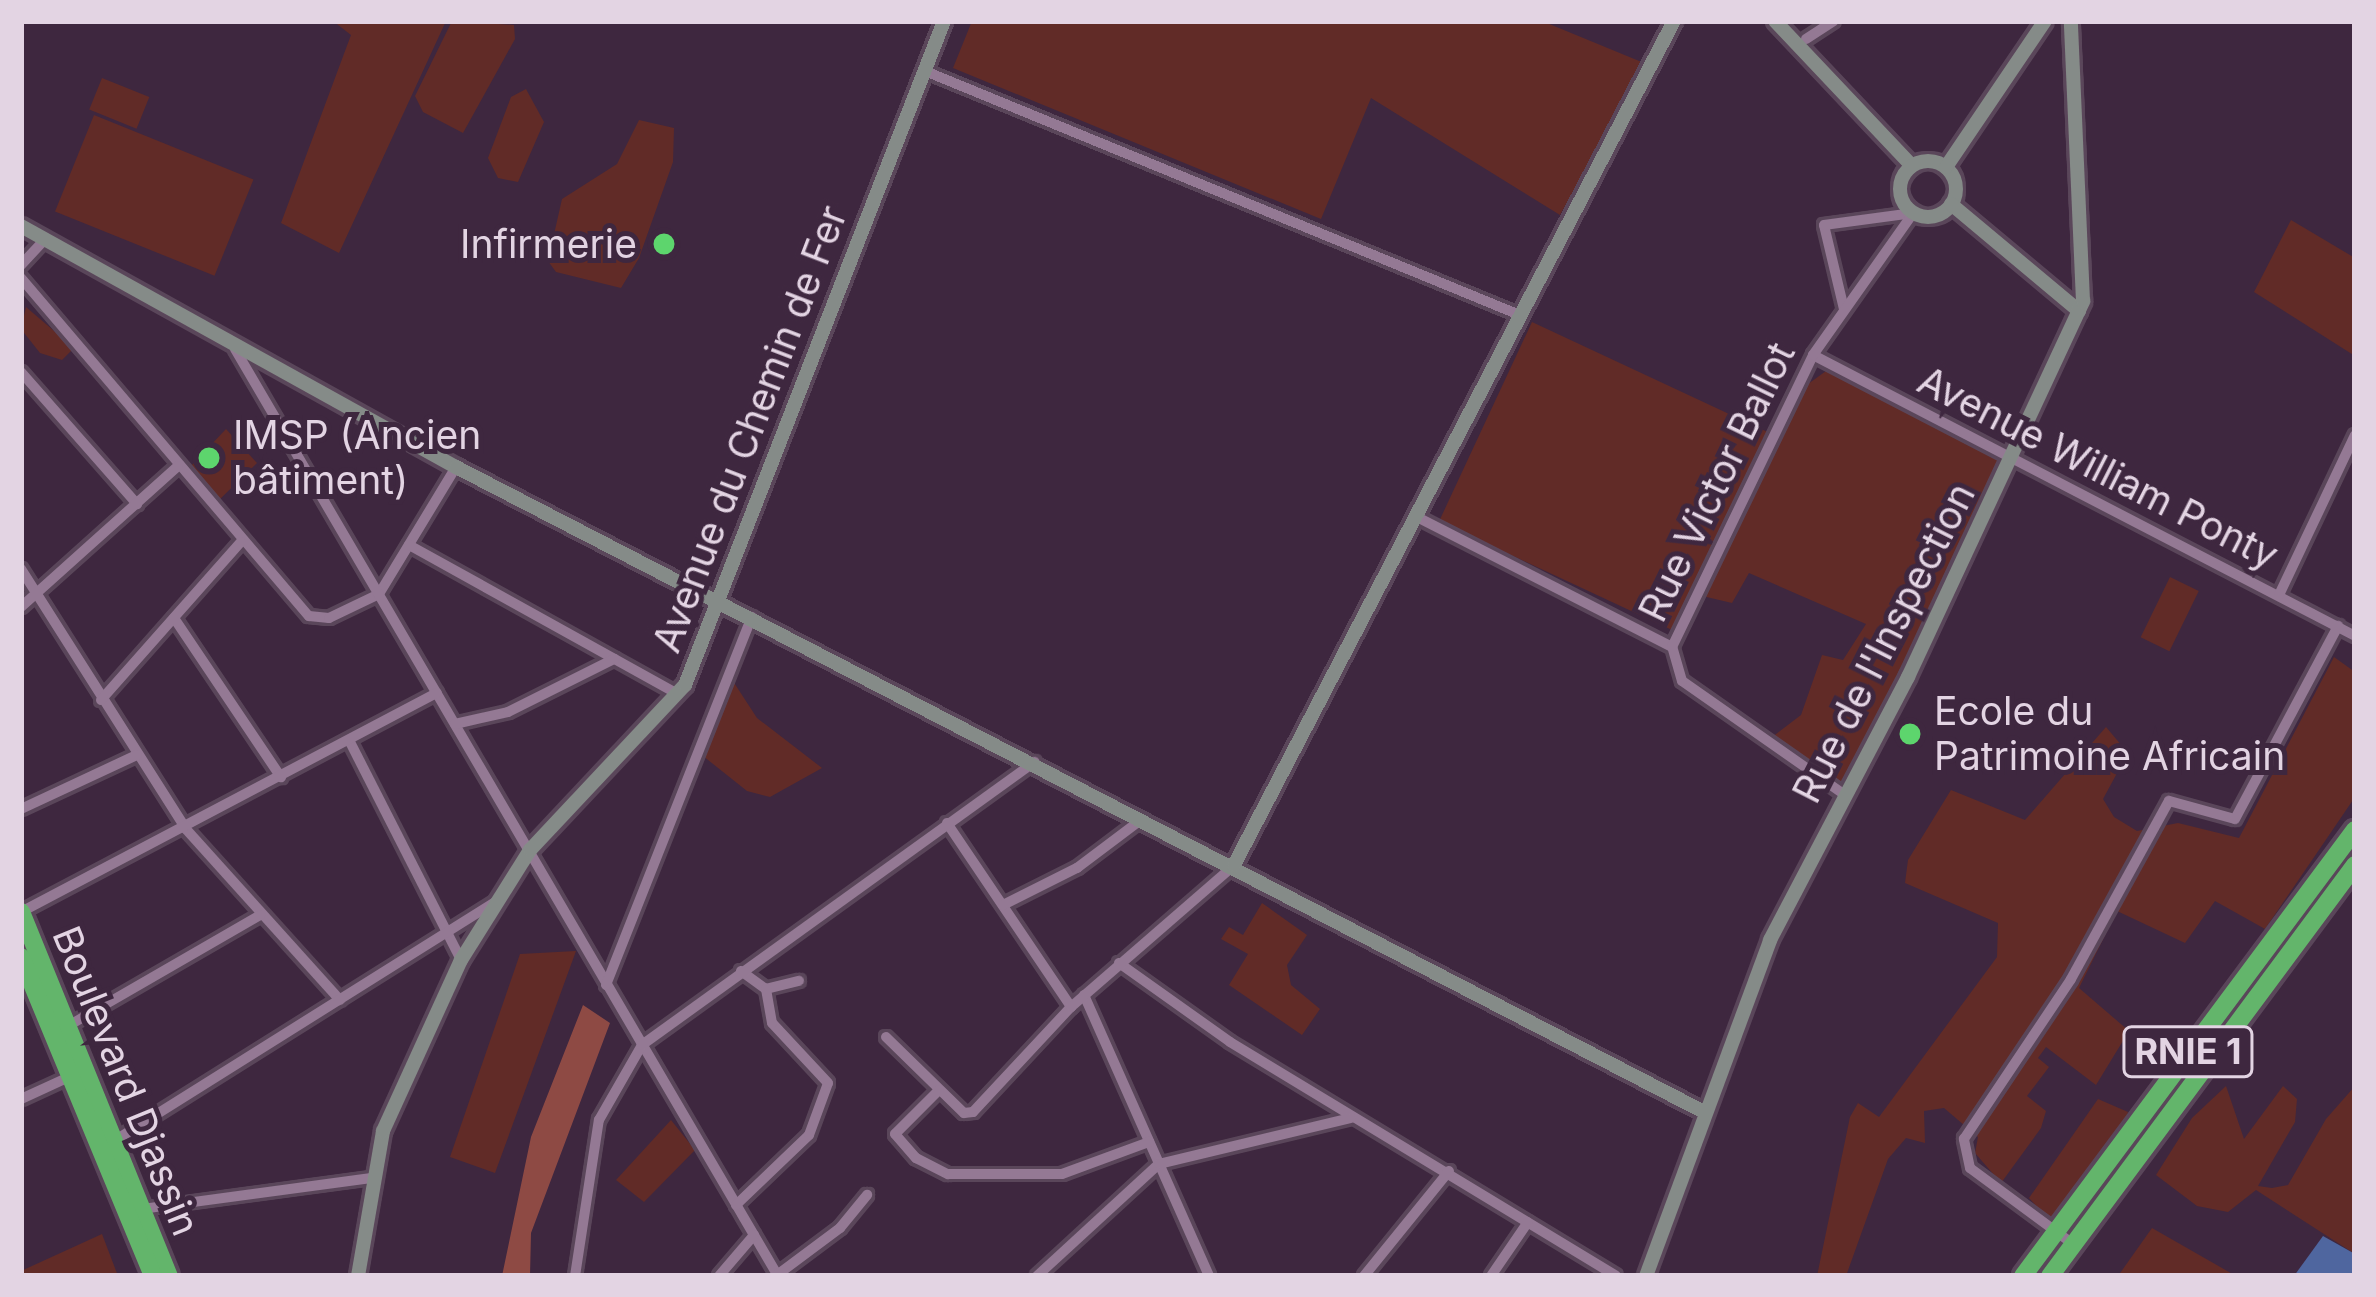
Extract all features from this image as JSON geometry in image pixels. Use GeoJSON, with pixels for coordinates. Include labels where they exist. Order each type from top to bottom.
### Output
{"type":"FeatureCollection","features":[{"type":"Feature","properties":{"kind":"highway","name":"RNIE 1"},"geometry":{"type":"LineString","coordinates":[[2023,1276],[2355,830]]}},
{"type":"Feature","properties":{"kind":"highway","name":"RNIE 1"},"geometry":{"type":"LineString","coordinates":[[2050,1276],[2355,865]]}},
{"type":"Feature","properties":{"kind":"highway","name":"Boulevard Djassin"},"geometry":{"type":"LineString","coordinates":[[21,912],[170,1276]]}},
{"type":"Feature","properties":{"kind":"highway","name":"Boulevard Djassin"},"geometry":{"type":"LineString","coordinates":[[21,957],[153,1276]]}},
{"type":"Feature","properties":{"kind":"street","name":"Avenue du Chemin de Fer"},"geometry":{"type":"LineString","coordinates":[[358,1276],[373,1178],[390,1110],[461,960],[530,850],[678,694],[721,601],[944,21]]}},
{"type":"Feature","properties":{"kind":"street"},"geometry":{"type":"LineString","coordinates":[[886,1037],[939,1090],[973,1112],[1071,1007],[1234,865],[1675,21]]}},
{"type":"Feature","properties":{"kind":"street"},"geometry":{"type":"LineString","coordinates":[[1774,21],[1804,45],[1912,166],[1946,167]]}},
{"type":"Feature","properties":{"kind":"street"},"geometry":{"type":"LineString","coordinates":[[1804,45],[1805,21]]}},
{"type":"Feature","properties":{"kind":"street"},"geometry":{"type":"LineString","coordinates":[[1804,45],[1834,21]]}},
{"type":"Feature","properties":{"kind":"street"},"geometry":{"type":"LineString","coordinates":[[1946,167],[2044,21]]}},
{"type":"Feature","properties":{"kind":"street","name":"Rue de l'Inspection"},"geometry":{"type":"LineString","coordinates":[[1646,1276],[1770,940],[2015,458],[2079,311],[2071,21]]}},
{"type":"Feature","properties":{"kind":"street"},"geometry":{"type":"LineString","coordinates":[[925,71],[1522,316]]}},
{"type":"Feature","properties":{"kind":"street"},"geometry":{"type":"LineString","coordinates":[[1912,166],[1900,190],[1913,213]]}},
{"type":"Feature","properties":{"kind":"street"},"geometry":{"type":"LineString","coordinates":[[1844,309],[1825,225],[1913,213],[1936,216],[1951,204],[1955,185],[1946,167]]}},
{"type":"Feature","properties":{"kind":"street"},"geometry":{"type":"LineString","coordinates":[[1951,204],[2079,311]]}},
{"type":"Feature","properties":{"kind":"street","name":"Rue Victor Ballot"},"geometry":{"type":"LineString","coordinates":[[1845,795],[1693,689],[1677,673],[1672,647],[1813,355],[1913,213]]}},
{"type":"Feature","properties":{"kind":"street"},"geometry":{"type":"LineString","coordinates":[[21,226],[235,349],[456,467],[1144,817],[1704,1112]]}},
{"type":"Feature","properties":{"kind":"street"},"geometry":{"type":"LineString","coordinates":[[21,265],[44,240]]}},
{"type":"Feature","properties":{"kind":"street"},"geometry":{"type":"LineString","coordinates":[[21,278],[309,616],[329,618],[379,594],[456,467]]}},
{"type":"Feature","properties":{"kind":"street"},"geometry":{"type":"LineString","coordinates":[[235,349],[778,1275],[840,1228],[867,1195]]}},
{"type":"Feature","properties":{"kind":"street","name":"Avenue William Ponty"},"geometry":{"type":"LineString","coordinates":[[1813,355],[2355,636]]}},
{"type":"Feature","properties":{"kind":"street"},"geometry":{"type":"LineString","coordinates":[[21,372],[137,504]]}},
{"type":"Feature","properties":{"kind":"street"},"geometry":{"type":"LineString","coordinates":[[2278,595],[2355,434]]}},
{"type":"Feature","properties":{"kind":"street"},"geometry":{"type":"LineString","coordinates":[[21,607],[178,466]]}},
{"type":"Feature","properties":{"kind":"street"},"geometry":{"type":"LineString","coordinates":[[1419,518],[1672,647]]}},
{"type":"Feature","properties":{"kind":"street"},"geometry":{"type":"LineString","coordinates":[[101,700],[242,542]]}},
{"type":"Feature","properties":{"kind":"street"},"geometry":{"type":"LineString","coordinates":[[409,545],[678,694]]}},
{"type":"Feature","properties":{"kind":"street"},"geometry":{"type":"LineString","coordinates":[[21,569],[186,829],[340,1000]]}},
{"type":"Feature","properties":{"kind":"street"},"geometry":{"type":"LineString","coordinates":[[606,986],[752,617]]}},
{"type":"Feature","properties":{"kind":"street"},"geometry":{"type":"LineString","coordinates":[[175,618],[281,777]]}},
{"type":"Feature","properties":{"kind":"street"},"geometry":{"type":"LineString","coordinates":[[2073,1244],[1970,1168],[1964,1139],[2071,980],[2169,801],[2224,822],[2234,819],[2338,626]]}},
{"type":"Feature","properties":{"kind":"street"},"geometry":{"type":"LineString","coordinates":[[455,724],[508,712],[614,659]]}},
{"type":"Feature","properties":{"kind":"street"},"geometry":{"type":"LineString","coordinates":[[21,912],[437,693]]}},
{"type":"Feature","properties":{"kind":"street"},"geometry":{"type":"LineString","coordinates":[[350,742],[461,960]]}},
{"type":"Feature","properties":{"kind":"street"},"geometry":{"type":"LineString","coordinates":[[21,809],[136,755]]}},
{"type":"Feature","properties":{"kind":"street"},"geometry":{"type":"LineString","coordinates":[[575,1276],[598,1120],[642,1046],[1035,762]]}},
{"type":"Feature","properties":{"kind":"street"},"geometry":{"type":"LineString","coordinates":[[1003,905],[1076,868],[1144,817]]}},
{"type":"Feature","properties":{"kind":"street"},"geometry":{"type":"LineString","coordinates":[[947,823],[1071,1007]]}},
{"type":"Feature","properties":{"kind":"street"},"geometry":{"type":"LineString","coordinates":[[114,1141],[495,902]]}},
{"type":"Feature","properties":{"kind":"street"},"geometry":{"type":"LineString","coordinates":[[68,1026],[260,914]]}},
{"type":"Feature","properties":{"kind":"street"},"geometry":{"type":"LineString","coordinates":[[1119,963],[1352,1117],[1616,1276]]}},
{"type":"Feature","properties":{"kind":"street"},"geometry":{"type":"LineString","coordinates":[[736,1205],[809,1135],[828,1083],[772,1023],[766,988],[741,971]]}},
{"type":"Feature","properties":{"kind":"street"},"geometry":{"type":"LineString","coordinates":[[766,988],[799,981]]}},
{"type":"Feature","properties":{"kind":"street"},"geometry":{"type":"LineString","coordinates":[[1084,995],[1209,1276]]}},
{"type":"Feature","properties":{"kind":"street"},"geometry":{"type":"LineString","coordinates":[[21,1099],[71,1076]]}},
{"type":"Feature","properties":{"kind":"street"},"geometry":{"type":"LineString","coordinates":[[939,1090],[896,1135],[916,1158],[948,1174],[1062,1174],[1150,1142]]}},
{"type":"Feature","properties":{"kind":"street"},"geometry":{"type":"LineString","coordinates":[[1037,1276],[1159,1164],[1352,1117]]}},
{"type":"Feature","properties":{"kind":"street"},"geometry":{"type":"LineString","coordinates":[[1364,1276],[1448,1172]]}},
{"type":"Feature","properties":{"kind":"street"},"geometry":{"type":"LineString","coordinates":[[142,1208],[373,1178]]}},
{"type":"Feature","properties":{"kind":"street"},"geometry":{"type":"LineString","coordinates":[[1491,1276],[1528,1222]]}},
{"type":"Feature","properties":{"kind":"street"},"geometry":{"type":"LineString","coordinates":[[719,1276],[754,1235]]}},
{"type":"Feature","properties":{"kind":"shaded area"},"geometry":{"type":"Polygon","coordinates":[[[333,21],[446,21],[339,253],[281,223],[351,35],[333,21]]]}},
{"type":"Feature","properties":{"kind":"shaded area"},"geometry":{"type":"Polygon","coordinates":[[[452,21],[514,25],[515,39],[463,133],[423,112],[415,96],[452,21]]]}},
{"type":"Feature","properties":{"kind":"shaded area"},"geometry":{"type":"Polygon","coordinates":[[[972,21],[1542,21],[1644,63],[1560,215],[1371,98],[1321,219],[953,68],[972,21]]]}},
{"type":"Feature","properties":{"kind":"shaded area"},"geometry":{"type":"Polygon","coordinates":[[[102,78],[149,97],[137,129],[89,110],[102,78]]]}},
{"type":"Feature","properties":{"kind":"shaded area"},"geometry":{"type":"Polygon","coordinates":[[[526,89],[544,122],[518,182],[498,178],[488,158],[511,97],[526,89]]]}},
{"type":"Feature","properties":{"kind":"shaded area"},"geometry":{"type":"Polygon","coordinates":[[[94,115],[253,179],[215,276],[55,211],[94,115]]]}},
{"type":"Feature","properties":{"kind":"shaded area"},"geometry":{"type":"Polygon","coordinates":[[[639,120],[674,128],[673,162],[639,258],[621,288],[556,272],[548,261],[562,199],[617,164],[639,120]]]}},
{"type":"Feature","properties":{"kind":"shaded area"},"geometry":{"type":"Polygon","coordinates":[[[2291,220],[2355,258],[2355,356],[2254,292],[2291,220]]]}},
{"type":"Feature","properties":{"kind":"shaded area"},"geometry":{"type":"Polygon","coordinates":[[[26,307],[74,348],[62,360],[40,353],[21,329],[26,307]]]}},
{"type":"Feature","properties":{"kind":"shaded area"},"geometry":{"type":"Polygon","coordinates":[[[1532,322],[1770,433],[1677,633],[1439,521],[1532,322]]]}},
{"type":"Feature","properties":{"kind":"shaded area"},"geometry":{"type":"Polygon","coordinates":[[[1826,371],[2015,458],[1845,795],[1767,741],[1801,715],[1822,655],[1843,660],[1866,624],[1749,573],[1732,603],[1698,595],[1793,395],[1826,371]]]}},
{"type":"Feature","properties":{"kind":"shaded area"},"geometry":{"type":"Polygon","coordinates":[[[226,429],[257,463],[218,501],[191,466],[226,429]]]}},
{"type":"Feature","properties":{"kind":"shaded area"},"geometry":{"type":"Polygon","coordinates":[[[2170,577],[2199,591],[2169,651],[2141,637],[2170,577]]]}},
{"type":"Feature","properties":{"kind":"shaded area"},"geometry":{"type":"Polygon","coordinates":[[[2334,657],[2355,672],[2355,797],[2265,929],[2215,901],[2185,943],[2117,911],[2079,988],[2129,1031],[2096,1085],[2046,1047],[2038,1058],[2049,1067],[2027,1096],[2046,1111],[2041,1128],[2001,1183],[1975,1153],[1978,1137],[1944,1108],[1924,1111],[1925,1143],[1906,1138],[1888,1159],[1846,1276],[1817,1276],[1850,1117],[1858,1103],[1879,1117],[1997,957],[1998,923],[1905,883],[1908,860],[1951,790],[2025,820],[2106,727],[2128,753],[2103,799],[2114,817],[2137,831],[2178,823],[2239,838],[2334,657]]]}},
{"type":"Feature","properties":{"kind":"shaded area"},"geometry":{"type":"Polygon","coordinates":[[[729,675],[757,718],[822,768],[770,797],[747,791],[698,752],[729,675]]]}},
{"type":"Feature","properties":{"kind":"shaded area"},"geometry":{"type":"Polygon","coordinates":[[[1262,903],[1307,935],[1287,965],[1291,985],[1320,1009],[1302,1035],[1229,985],[1248,954],[1221,939],[1229,927],[1243,935],[1262,903]]]}},
{"type":"Feature","properties":{"kind":"shaded area"},"geometry":{"type":"Polygon","coordinates":[[[576,951],[495,1173],[450,1157],[520,954],[576,951]]]}},
{"type":"Feature","properties":{"kind":"shaded area"},"geometry":{"type":"Polygon","coordinates":[[[583,1005],[610,1023],[531,1233],[530,1276],[502,1276],[531,1137],[583,1005]]]}},
{"type":"Feature","properties":{"kind":"shaded area"},"geometry":{"type":"Polygon","coordinates":[[[2226,1086],[2244,1139],[2283,1086],[2297,1099],[2295,1122],[2258,1186],[2272,1188],[2288,1185],[2326,1119],[2355,1086],[2355,1254],[2256,1190],[2228,1212],[2197,1206],[2156,1175],[2192,1118],[2226,1086]]]}},
{"type":"Feature","properties":{"kind":"shaded area"},"geometry":{"type":"Polygon","coordinates":[[[2098,1099],[2128,1112],[2124,1128],[2050,1221],[2029,1198],[2098,1099]]]}},
{"type":"Feature","properties":{"kind":"shaded area"},"geometry":{"type":"Polygon","coordinates":[[[671,1120],[695,1150],[644,1202],[616,1180],[671,1120]]]}},
{"type":"Feature","properties":{"kind":"shaded area"},"geometry":{"type":"Polygon","coordinates":[[[2152,1228],[2236,1276],[2118,1276],[2152,1228]]]}},
{"type":"Feature","properties":{"kind":"shaded area"},"geometry":{"type":"Polygon","coordinates":[[[102,1234],[118,1276],[21,1276],[21,1271],[102,1234]]]}},
{"type":"Feature","properties":{"kind":"water"},"geometry":{"type":"Polygon","coordinates":[[[2323,1236],[2355,1254],[2355,1276],[2294,1276],[2323,1236]]]}},
{"type":"Feature","properties":{"kind":"place","name":"Infirmerie"},"geometry":{"type":"Point","coordinates":[664,244]}},
{"type":"Feature","properties":{"kind":"place","name":"IMSP (Ancien bâtiment)"},"geometry":{"type":"Point","coordinates":[209,458]}},
{"type":"Feature","properties":{"kind":"place","name":"Ecole du Patrimoine Africain"},"geometry":{"type":"Point","coordinates":[1910,734]}}]}
